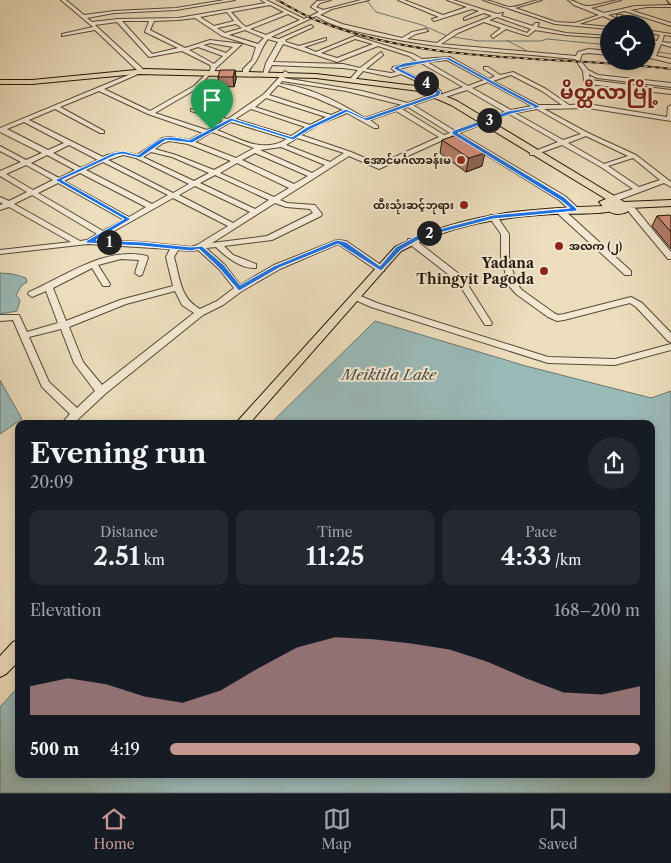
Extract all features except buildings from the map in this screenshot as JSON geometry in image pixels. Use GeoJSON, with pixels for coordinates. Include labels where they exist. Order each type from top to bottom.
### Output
{"type":"FeatureCollection","features":[{"type":"Feature","properties":{"kind":"highway"},"geometry":{"type":"LineString","coordinates":[[0,82],[32,82],[140,72],[211,72],[281,78],[316,76],[388,84],[437,96],[483,122],[534,153],[582,186],[618,206],[671,208]]}},
{"type":"Feature","properties":{"kind":"highway"},"geometry":{"type":"LineString","coordinates":[[245,74],[265,73],[281,78],[313,74],[364,81]]}},
{"type":"Feature","properties":{"kind":"highway"},"geometry":{"type":"LineString","coordinates":[[618,206],[671,203]]}},
{"type":"Feature","properties":{"kind":"main road"},"geometry":{"type":"LineString","coordinates":[[244,420],[398,249],[411,241],[422,235],[493,217],[618,206]]}},
{"type":"Feature","properties":{"kind":"main road"},"geometry":{"type":"LineString","coordinates":[[0,668],[15,652]]}},
{"type":"Feature","properties":{"kind":"street"},"geometry":{"type":"LineString","coordinates":[[64,1],[75,0]]}},
{"type":"Feature","properties":{"kind":"street"},"geometry":{"type":"LineString","coordinates":[[82,17],[114,12],[176,9],[233,0]]}},
{"type":"Feature","properties":{"kind":"street"},"geometry":{"type":"LineString","coordinates":[[262,0],[303,20]]}},
{"type":"Feature","properties":{"kind":"street"},"geometry":{"type":"LineString","coordinates":[[329,0],[317,1],[313,7],[331,22],[402,40],[437,46],[577,58]]}},
{"type":"Feature","properties":{"kind":"street"},"geometry":{"type":"LineString","coordinates":[[341,0],[348,3]]}},
{"type":"Feature","properties":{"kind":"street"},"geometry":{"type":"LineString","coordinates":[[245,74],[259,46],[267,37],[318,13],[348,3],[367,0]]}},
{"type":"Feature","properties":{"kind":"street"},"geometry":{"type":"LineString","coordinates":[[400,0],[443,17]]}},
{"type":"Feature","properties":{"kind":"street"},"geometry":{"type":"LineString","coordinates":[[449,0],[469,8],[500,15],[534,28],[566,34],[600,36]]}},
{"type":"Feature","properties":{"kind":"street"},"geometry":{"type":"LineString","coordinates":[[434,20],[491,0],[543,19],[569,25],[600,27]]}},
{"type":"Feature","properties":{"kind":"street"},"geometry":{"type":"LineString","coordinates":[[437,46],[443,38],[449,35],[540,0]]}},
{"type":"Feature","properties":{"kind":"street"},"geometry":{"type":"LineString","coordinates":[[570,0],[604,15],[661,4]]}},
{"type":"Feature","properties":{"kind":"street"},"geometry":{"type":"LineString","coordinates":[[587,8],[620,0]]}},
{"type":"Feature","properties":{"kind":"street"},"geometry":{"type":"LineString","coordinates":[[640,0],[671,6],[670,1]]}},
{"type":"Feature","properties":{"kind":"street"},"geometry":{"type":"LineString","coordinates":[[1,129],[140,72],[93,26],[64,1]]}},
{"type":"Feature","properties":{"kind":"street"},"geometry":{"type":"LineString","coordinates":[[502,4],[509,2]]}},
{"type":"Feature","properties":{"kind":"street"},"geometry":{"type":"LineString","coordinates":[[64,35],[118,20],[178,18],[269,4]]}},
{"type":"Feature","properties":{"kind":"street"},"geometry":{"type":"LineString","coordinates":[[438,8],[452,14]]}},
{"type":"Feature","properties":{"kind":"street"},"geometry":{"type":"LineString","coordinates":[[176,9],[178,18]]}},
{"type":"Feature","properties":{"kind":"street"},"geometry":{"type":"LineString","coordinates":[[256,19],[281,10]]}},
{"type":"Feature","properties":{"kind":"street"},"geometry":{"type":"LineString","coordinates":[[627,10],[671,25]]}},
{"type":"Feature","properties":{"kind":"street"},"geometry":{"type":"LineString","coordinates":[[228,11],[237,22],[267,37],[302,50],[338,60]]}},
{"type":"Feature","properties":{"kind":"street"},"geometry":{"type":"LineString","coordinates":[[466,19],[484,11]]}},
{"type":"Feature","properties":{"kind":"street"},"geometry":{"type":"LineString","coordinates":[[224,35],[286,13]]}},
{"type":"Feature","properties":{"kind":"street"},"geometry":{"type":"LineString","coordinates":[[611,13],[617,15]]}},
{"type":"Feature","properties":{"kind":"street"},"geometry":{"type":"LineString","coordinates":[[196,16],[239,44]]}},
{"type":"Feature","properties":{"kind":"street"},"geometry":{"type":"LineString","coordinates":[[569,25],[600,16]]}},
{"type":"Feature","properties":{"kind":"street"},"geometry":{"type":"LineString","coordinates":[[486,21],[528,35],[543,19]]}},
{"type":"Feature","properties":{"kind":"street"},"geometry":{"type":"LineString","coordinates":[[118,20],[151,56],[183,50],[210,41],[259,46]]}},
{"type":"Feature","properties":{"kind":"street"},"geometry":{"type":"LineString","coordinates":[[147,31],[152,20]]}},
{"type":"Feature","properties":{"kind":"street"},"geometry":{"type":"LineString","coordinates":[[212,28],[237,22]]}},
{"type":"Feature","properties":{"kind":"street"},"geometry":{"type":"LineString","coordinates":[[343,26],[349,22]]}},
{"type":"Feature","properties":{"kind":"street"},"geometry":{"type":"LineString","coordinates":[[265,73],[279,44],[311,26]]}},
{"type":"Feature","properties":{"kind":"street"},"geometry":{"type":"LineString","coordinates":[[493,36],[504,28]]}},
{"type":"Feature","properties":{"kind":"street"},"geometry":{"type":"LineString","coordinates":[[402,40],[414,33],[426,30]]}},
{"type":"Feature","properties":{"kind":"street"},"geometry":{"type":"LineString","coordinates":[[663,33],[671,30]]}},
{"type":"Feature","properties":{"kind":"street"},"geometry":{"type":"LineString","coordinates":[[131,34],[147,31],[206,60],[211,72]]}},
{"type":"Feature","properties":{"kind":"street"},"geometry":{"type":"LineString","coordinates":[[655,32],[671,35]]}},
{"type":"Feature","properties":{"kind":"street"},"geometry":{"type":"LineString","coordinates":[[655,52],[663,33]]}},
{"type":"Feature","properties":{"kind":"street"},"geometry":{"type":"LineString","coordinates":[[299,64],[318,53],[355,38],[411,55],[640,190]]}},
{"type":"Feature","properties":{"kind":"street"},"geometry":{"type":"LineString","coordinates":[[302,50],[324,39]]}},
{"type":"Feature","properties":{"kind":"street"},"geometry":{"type":"LineString","coordinates":[[655,41],[671,45]]}},
{"type":"Feature","properties":{"kind":"street"},"geometry":{"type":"LineString","coordinates":[[150,113],[196,87],[239,44]]}},
{"type":"Feature","properties":{"kind":"street"},"geometry":{"type":"LineString","coordinates":[[332,65],[338,60],[378,44]]}},
{"type":"Feature","properties":{"kind":"street"},"geometry":{"type":"LineString","coordinates":[[198,45],[227,55]]}},
{"type":"Feature","properties":{"kind":"street"},"geometry":{"type":"LineString","coordinates":[[353,79],[381,54],[365,49]]}},
{"type":"Feature","properties":{"kind":"street"},"geometry":{"type":"LineString","coordinates":[[577,58],[580,54],[586,52],[600,53]]}},
{"type":"Feature","properties":{"kind":"street"},"geometry":{"type":"LineString","coordinates":[[278,63],[292,56]]}},
{"type":"Feature","properties":{"kind":"street"},"geometry":{"type":"LineString","coordinates":[[655,57],[671,61]]}},
{"type":"Feature","properties":{"kind":"street"},"geometry":{"type":"LineString","coordinates":[[437,96],[438,92],[434,87],[395,68],[421,61],[448,58],[586,134],[634,156],[671,186]]}},
{"type":"Feature","properties":{"kind":"street"},"geometry":{"type":"LineString","coordinates":[[577,58],[586,74],[587,81],[591,83],[671,92]]}},
{"type":"Feature","properties":{"kind":"street"},"geometry":{"type":"LineString","coordinates":[[269,63],[332,65],[391,75],[402,72]]}},
{"type":"Feature","properties":{"kind":"street"},"geometry":{"type":"LineString","coordinates":[[486,68],[500,77]]}},
{"type":"Feature","properties":{"kind":"street"},"geometry":{"type":"LineString","coordinates":[[365,120],[511,74],[544,90],[566,105]]}},
{"type":"Feature","properties":{"kind":"street"},"geometry":{"type":"LineString","coordinates":[[586,74],[671,85]]}},
{"type":"Feature","properties":{"kind":"street"},"geometry":{"type":"LineString","coordinates":[[190,142],[250,107],[265,96],[281,78]]}},
{"type":"Feature","properties":{"kind":"street"},"geometry":{"type":"LineString","coordinates":[[281,78],[336,87],[391,99],[410,106],[562,198],[575,210]]}},
{"type":"Feature","properties":{"kind":"street"},"geometry":{"type":"LineString","coordinates":[[281,78],[291,87],[348,110],[376,127]]}},
{"type":"Feature","properties":{"kind":"street"},"geometry":{"type":"LineString","coordinates":[[100,89],[150,113],[209,131],[258,150],[313,176]]}},
{"type":"Feature","properties":{"kind":"street"},"geometry":{"type":"LineString","coordinates":[[265,96],[332,117]]}},
{"type":"Feature","properties":{"kind":"street"},"geometry":{"type":"LineString","coordinates":[[193,110],[349,153],[379,167],[454,132],[510,112],[566,105],[616,109],[670,119],[671,107]]}},
{"type":"Feature","properties":{"kind":"street"},"geometry":{"type":"LineString","coordinates":[[56,107],[102,132]]}},
{"type":"Feature","properties":{"kind":"street"},"geometry":{"type":"LineString","coordinates":[[250,107],[311,127]]}},
{"type":"Feature","properties":{"kind":"street"},"geometry":{"type":"LineString","coordinates":[[397,109],[444,137]]}},
{"type":"Feature","properties":{"kind":"street"},"geometry":{"type":"LineString","coordinates":[[88,242],[258,150],[281,145],[311,127],[348,110]]}},
{"type":"Feature","properties":{"kind":"street"},"geometry":{"type":"LineString","coordinates":[[24,120],[234,226]]}},
{"type":"Feature","properties":{"kind":"street"},"geometry":{"type":"LineString","coordinates":[[1,129],[151,207]]}},
{"type":"Feature","properties":{"kind":"street"},"geometry":{"type":"LineString","coordinates":[[534,153],[586,134]]}},
{"type":"Feature","properties":{"kind":"street"},"geometry":{"type":"LineString","coordinates":[[138,157],[168,137],[190,142],[238,161],[294,187]]}},
{"type":"Feature","properties":{"kind":"street"},"geometry":{"type":"LineString","coordinates":[[0,174],[69,143]]}},
{"type":"Feature","properties":{"kind":"street"},"geometry":{"type":"LineString","coordinates":[[281,145],[331,164]]}},
{"type":"Feature","properties":{"kind":"street"},"geometry":{"type":"LineString","coordinates":[[0,148],[128,219]]}},
{"type":"Feature","properties":{"kind":"street"},"geometry":{"type":"LineString","coordinates":[[0,252],[88,242],[142,244],[191,249],[269,238],[318,214],[310,206],[286,205],[174,156],[150,150]]}},
{"type":"Feature","properties":{"kind":"street"},"geometry":{"type":"LineString","coordinates":[[0,208],[102,159],[123,152],[196,182],[255,212]]}},
{"type":"Feature","properties":{"kind":"street"},"geometry":{"type":"LineString","coordinates":[[201,247],[349,153]]}},
{"type":"Feature","properties":{"kind":"street"},"geometry":{"type":"LineString","coordinates":[[602,166],[634,156]]}},
{"type":"Feature","properties":{"kind":"street"},"geometry":{"type":"LineString","coordinates":[[0,174],[102,234]]}},
{"type":"Feature","properties":{"kind":"street"},"geometry":{"type":"LineString","coordinates":[[665,180],[640,190],[618,206],[671,257]]}},
{"type":"Feature","properties":{"kind":"street"},"geometry":{"type":"LineString","coordinates":[[0,199],[79,244]]}},
{"type":"Feature","properties":{"kind":"street"},"geometry":{"type":"LineString","coordinates":[[560,210],[628,272]]}},
{"type":"Feature","properties":{"kind":"street"},"geometry":{"type":"LineString","coordinates":[[493,217],[505,234],[505,257],[512,284],[519,292],[551,315],[557,318],[564,317],[631,300],[639,305],[671,339]]}},
{"type":"Feature","properties":{"kind":"street"},"geometry":{"type":"LineString","coordinates":[[411,241],[460,279],[488,323]]}},
{"type":"Feature","properties":{"kind":"street"},"geometry":{"type":"LineString","coordinates":[[70,420],[101,390],[200,313],[220,303],[239,288],[277,267],[337,242],[381,269]]}},
{"type":"Feature","properties":{"kind":"street"},"geometry":{"type":"LineString","coordinates":[[218,245],[230,257],[254,266]]}},
{"type":"Feature","properties":{"kind":"street"},"geometry":{"type":"LineString","coordinates":[[201,247],[222,267],[239,288]]}},
{"type":"Feature","properties":{"kind":"street"},"geometry":{"type":"LineString","coordinates":[[175,248],[170,257],[179,295],[188,307],[200,313]]}},
{"type":"Feature","properties":{"kind":"street"},"geometry":{"type":"LineString","coordinates":[[32,294],[79,270],[126,256],[142,256],[144,258],[139,273]]}},
{"type":"Feature","properties":{"kind":"street"},"geometry":{"type":"LineString","coordinates":[[94,265],[106,284]]}},
{"type":"Feature","properties":{"kind":"street"},"geometry":{"type":"LineString","coordinates":[[48,287],[79,363],[101,390]]}},
{"type":"Feature","properties":{"kind":"street"},"geometry":{"type":"LineString","coordinates":[[23,336],[64,325],[123,302],[178,287]]}},
{"type":"Feature","properties":{"kind":"street"},"geometry":{"type":"LineString","coordinates":[[356,297],[374,305],[490,344],[548,360],[615,362],[671,347]]}},
{"type":"Feature","properties":{"kind":"street"},"geometry":{"type":"LineString","coordinates":[[0,318],[16,317],[45,384],[77,414]]}},
{"type":"Feature","properties":{"kind":"water"},"geometry":{"type":"Polygon","coordinates":[[[0,273],[26,278],[27,282],[22,285],[16,295],[20,300],[17,311],[0,314],[0,273]]]}},
{"type":"Feature","properties":{"kind":"water","name":"Meiktila Lake"},"geometry":{"type":"Polygon","coordinates":[[[375,321],[526,366],[651,398],[671,391],[671,793],[0,793],[0,707],[15,690],[15,778],[655,778],[655,420],[274,420],[375,321]]]}},
{"type":"Feature","properties":{"kind":"water"},"geometry":{"type":"Polygon","coordinates":[[[0,380],[22,419],[15,420],[15,424],[0,434],[0,380]]]}},
{"type":"Feature","properties":{"kind":"waterway"},"geometry":{"type":"LineString","coordinates":[[367,1],[376,12],[422,25],[447,36],[479,41],[508,41]]}},
{"type":"Feature","properties":{"kind":"waterway"},"geometry":{"type":"LineString","coordinates":[[508,41],[541,41],[547,39],[600,44]]}},
{"type":"Feature","properties":{"kind":"waterway"},"geometry":{"type":"LineString","coordinates":[[508,41],[527,51]]}},
{"type":"Feature","properties":{"kind":"waterway"},"geometry":{"type":"LineString","coordinates":[[655,51],[671,54]]}},
{"type":"Feature","properties":{"kind":"railway"},"geometry":{"type":"LineString","coordinates":[[277,0],[321,22],[363,36],[406,46],[494,56],[671,69]]}},
{"type":"Feature","properties":{"kind":"place","name":"အောင်မင်္ဂလာခန်းမ"},"geometry":{"type":"Point","coordinates":[461,160]}},
{"type":"Feature","properties":{"kind":"place","name":"ထီးသုံးဆင့်ဘုရား"},"geometry":{"type":"Point","coordinates":[464,205]}},
{"type":"Feature","properties":{"kind":"place","name":"အလက (၂)"},"geometry":{"type":"Point","coordinates":[559,246]}},
{"type":"Feature","properties":{"kind":"place","name":"Yadana Thingyit Pagoda"},"geometry":{"type":"Point","coordinates":[544,271]}},
{"type":"Feature","properties":{"kind":"district","name":"မိတ္ထီလာမြို့"},"geometry":{"type":"Point","coordinates":[609,92]}},
{"type":"Feature","properties":{"kind":"route"},"geometry":{"type":"LineString","coordinates":[[446,58],[538,107],[510,112],[454,132],[562,198],[575,210],[493,217],[422,235],[398,249],[381,269],[337,242],[277,267],[239,288],[222,267],[200,247],[191,249],[142,244],[88,242],[128,219],[58,180],[115,154],[123,152],[138,157],[165,138],[190,142],[212,130],[231,120],[293,139],[309,128],[348,110],[365,120],[410,106],[437,95],[438,92],[434,87],[395,68],[404,64],[446,58]]}}]}
